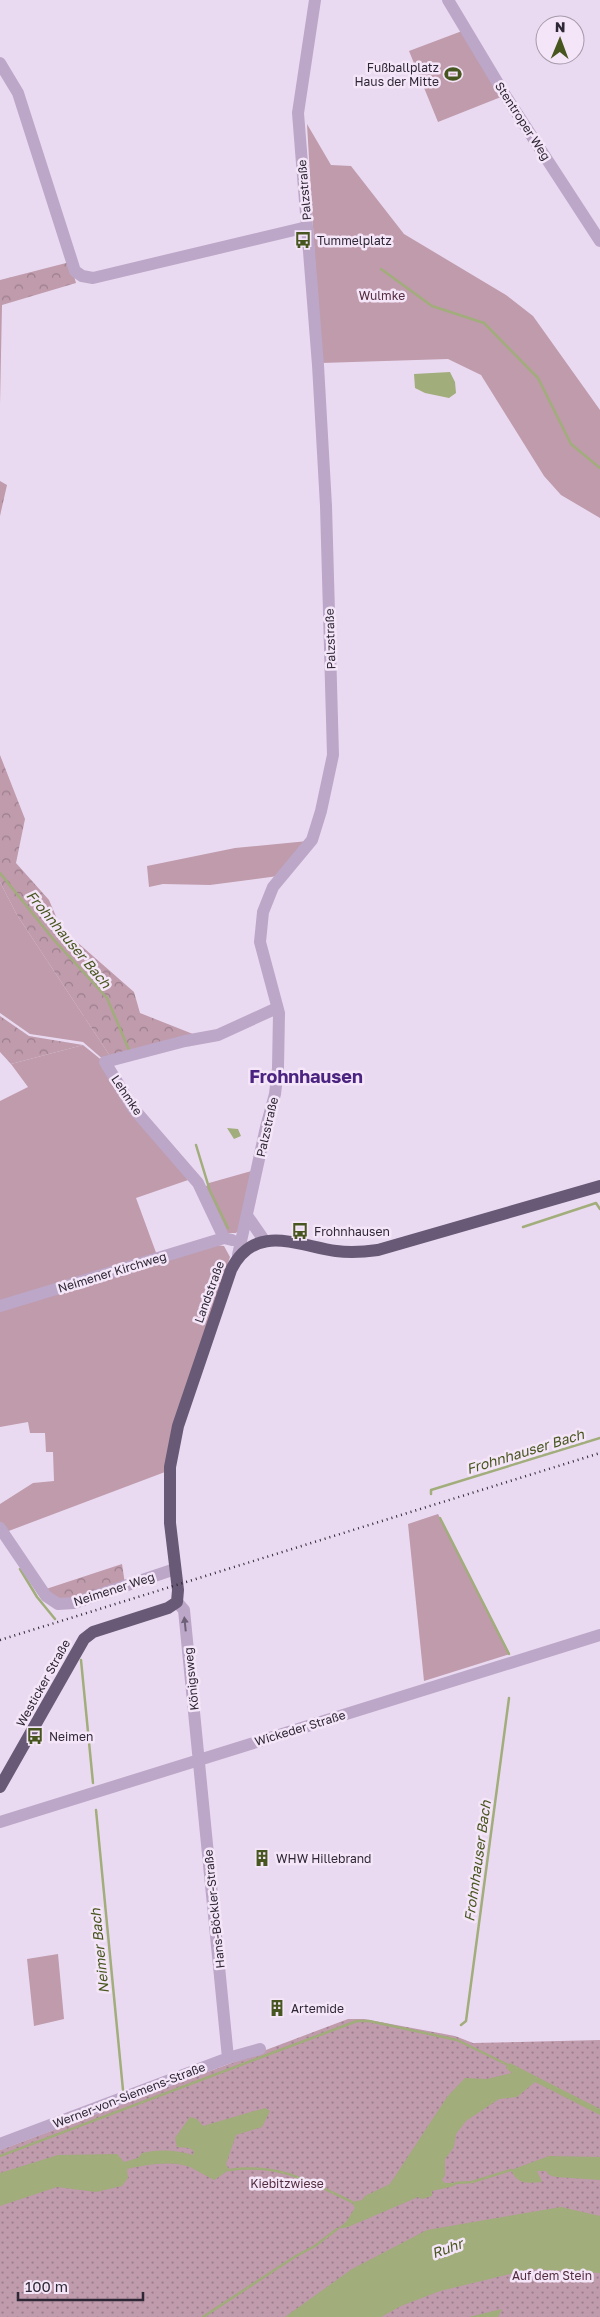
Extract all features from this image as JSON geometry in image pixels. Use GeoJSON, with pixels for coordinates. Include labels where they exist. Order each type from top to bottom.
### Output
{"type":"FeatureCollection","features":[{"type":"Feature","properties":{"kind":"main road"},"geometry":{"type":"LineString","coordinates":[[264,1240],[348,1252],[378,1250],[600,1186]]}},
{"type":"Feature","properties":{"kind":"main road","name":"Landstraße"},"geometry":{"type":"LineString","coordinates":[[178,1596],[169,1503],[170,1467],[178,1426],[231,1270],[238,1255],[252,1244],[264,1240]]}},
{"type":"Feature","properties":{"kind":"main road","name":"Westicker Straße"},"geometry":{"type":"LineString","coordinates":[[0,1787],[84,1639],[93,1632],[168,1608],[178,1596]]}},
{"type":"Feature","properties":{"kind":"street","name":"Palzstraße"},"geometry":{"type":"LineString","coordinates":[[238,1255],[275,1094],[280,1040],[277,1008],[260,942],[263,912],[273,887],[312,840],[322,811],[333,755],[326,506],[308,227],[298,113],[315,0]]}},
{"type":"Feature","properties":{"kind":"street","name":"Stentroper Weg"},"geometry":{"type":"LineString","coordinates":[[448,0],[505,95],[600,241]]}},
{"type":"Feature","properties":{"kind":"street"},"geometry":{"type":"LineString","coordinates":[[0,63],[18,93],[75,270],[82,276],[93,278],[308,227]]}},
{"type":"Feature","properties":{"kind":"street","name":"Lehmke"},"geometry":{"type":"LineString","coordinates":[[224,1238],[198,1183],[133,1108],[105,1062],[185,1041],[218,1035],[277,1008]]}},
{"type":"Feature","properties":{"kind":"street"},"geometry":{"type":"LineString","coordinates":[[248,1217],[264,1240]]}},
{"type":"Feature","properties":{"kind":"street"},"geometry":{"type":"LineString","coordinates":[[224,1238],[242,1242]]}},
{"type":"Feature","properties":{"kind":"street","name":"Neimener Kirchweg"},"geometry":{"type":"LineString","coordinates":[[0,1306],[224,1238]]}},
{"type":"Feature","properties":{"kind":"street","name":"Neimener Weg"},"geometry":{"type":"LineString","coordinates":[[0,1528],[46,1596],[58,1604],[74,1603],[175,1569]]}},
{"type":"Feature","properties":{"kind":"street","name":"Königsweg"},"geometry":{"type":"LineString","coordinates":[[178,1596],[184,1610],[199,1760]]}},
{"type":"Feature","properties":{"kind":"street","name":"Wickeder Straße"},"geometry":{"type":"LineString","coordinates":[[0,1822],[199,1760],[516,1666],[600,1635]]}},
{"type":"Feature","properties":{"kind":"street","name":"Hans-Böckler-Straße"},"geometry":{"type":"LineString","coordinates":[[199,1760],[228,2058]]}},
{"type":"Feature","properties":{"kind":"street","name":"Werner-von-Siemens-Straße"},"geometry":{"type":"LineString","coordinates":[[0,2144],[228,2058],[260,2048]]}},
{"type":"Feature","properties":{"kind":"green space","name":"Fußballplatz Haus der Mitte"},"geometry":{"type":"Polygon","coordinates":[[[462,31],[501,97],[438,122],[409,51],[462,31]]]}},
{"type":"Feature","properties":{"kind":"green space","name":"Wulmke"},"geometry":{"type":"Polygon","coordinates":[[[307,124],[331,165],[351,166],[404,234],[506,295],[533,316],[600,410],[600,518],[561,495],[544,476],[481,375],[448,359],[321,363],[307,124]]]}},
{"type":"Feature","properties":{"kind":"green space"},"geometry":{"type":"Polygon","coordinates":[[[70,262],[76,283],[2,305],[0,405],[0,280],[70,262]]]}},
{"type":"Feature","properties":{"kind":"green space"},"geometry":{"type":"Polygon","coordinates":[[[0,481],[7,485],[0,516],[0,481]]]}},
{"type":"Feature","properties":{"kind":"green space"},"geometry":{"type":"Polygon","coordinates":[[[0,755],[25,819],[16,863],[49,900],[61,928],[134,992],[140,1013],[198,1036],[112,1059],[17,915],[0,882],[0,755]]]}},
{"type":"Feature","properties":{"kind":"green space"},"geometry":{"type":"Polygon","coordinates":[[[308,841],[278,876],[210,885],[163,884],[149,887],[147,866],[235,848],[308,841]]]}},
{"type":"Feature","properties":{"kind":"green space"},"geometry":{"type":"Polygon","coordinates":[[[0,882],[17,915],[112,1059],[105,1061],[83,1042],[30,1034],[0,1013],[0,882]]]}},
{"type":"Feature","properties":{"kind":"green space"},"geometry":{"type":"Polygon","coordinates":[[[0,1016],[29,1036],[83,1045],[11,1064],[0,1052],[0,1016]]]}},
{"type":"Feature","properties":{"kind":"green space"},"geometry":{"type":"Polygon","coordinates":[[[83,1045],[104,1062],[191,1179],[136,1198],[158,1258],[0,1305],[0,1101],[28,1087],[11,1064],[83,1045]]]}},
{"type":"Feature","properties":{"kind":"green space"},"geometry":{"type":"Polygon","coordinates":[[[255,1170],[241,1227],[236,1233],[227,1233],[202,1191],[209,1183],[255,1170]]]}},
{"type":"Feature","properties":{"kind":"green space"},"geometry":{"type":"Polygon","coordinates":[[[215,1245],[224,1246],[230,1257],[173,1429],[165,1472],[6,1532],[0,1524],[0,1504],[33,1483],[54,1481],[53,1452],[46,1452],[45,1433],[30,1433],[28,1422],[0,1427],[0,1308],[215,1245]]]}},
{"type":"Feature","properties":{"kind":"green space"},"geometry":{"type":"Polygon","coordinates":[[[438,1514],[510,1654],[424,1681],[408,1524],[438,1514]]]}},
{"type":"Feature","properties":{"kind":"green space"},"geometry":{"type":"Polygon","coordinates":[[[122,1564],[125,1584],[66,1602],[52,1598],[46,1589],[122,1564]]]}},
{"type":"Feature","properties":{"kind":"green space"},"geometry":{"type":"Polygon","coordinates":[[[58,1954],[64,2019],[34,2026],[27,1959],[58,1954]]]}},
{"type":"Feature","properties":{"kind":"green space","name":"Kiebitzwiese"},"geometry":{"type":"Polygon","coordinates":[[[348,2019],[364,2019],[455,2036],[473,2043],[600,2040],[600,2317],[0,2317],[0,2150],[348,2019]]]}},
{"type":"Feature","properties":{"kind":"water"},"geometry":{"type":"Polygon","coordinates":[[[450,372],[455,382],[456,393],[449,398],[425,393],[415,388],[414,374],[450,372]]]}},
{"type":"Feature","properties":{"kind":"water"},"geometry":{"type":"Polygon","coordinates":[[[227,1128],[238,1129],[241,1136],[234,1139],[227,1128]]]}},
{"type":"Feature","properties":{"kind":"water"},"geometry":{"type":"Polygon","coordinates":[[[510,2063],[600,2109],[600,2115],[535,2082],[517,2097],[499,2099],[466,2121],[456,2134],[454,2147],[445,2159],[445,2175],[442,2180],[445,2183],[456,2183],[454,2186],[432,2191],[432,2196],[422,2199],[418,2197],[348,2227],[337,2229],[346,2222],[355,2208],[352,2202],[362,2200],[365,2196],[390,2184],[447,2097],[465,2078],[487,2079],[512,2073],[506,2068],[510,2063]]]}},
{"type":"Feature","properties":{"kind":"water"},"geometry":{"type":"Polygon","coordinates":[[[265,2108],[270,2111],[262,2127],[236,2135],[226,2164],[229,2170],[214,2180],[183,2165],[150,2165],[127,2169],[128,2178],[122,2186],[96,2192],[57,2187],[0,2206],[0,2173],[58,2155],[117,2154],[124,2162],[138,2158],[142,2153],[155,2151],[174,2151],[193,2155],[194,2151],[189,2148],[177,2147],[175,2138],[190,2117],[197,2119],[203,2126],[265,2108]]]}},
{"type":"Feature","properties":{"kind":"water"},"geometry":{"type":"Polygon","coordinates":[[[549,2156],[600,2157],[600,2180],[556,2177],[549,2175],[546,2171],[537,2171],[542,2182],[527,2183],[520,2181],[511,2170],[549,2156]]]}},
{"type":"Feature","properties":{"kind":"water","name":"Ruhr"},"geometry":{"type":"Polygon","coordinates":[[[561,2207],[600,2216],[600,2273],[531,2269],[440,2291],[401,2306],[381,2317],[285,2317],[352,2269],[427,2230],[561,2207]]]}},
{"type":"Feature","properties":{"kind":"water"},"geometry":{"type":"Polygon","coordinates":[[[502,2309],[498,2317],[469,2317],[502,2309]]]}},
{"type":"Feature","properties":{"kind":"waterway"},"geometry":{"type":"LineString","coordinates":[[381,269],[432,306],[484,323],[538,378],[571,444],[600,468]]}},
{"type":"Feature","properties":{"kind":"waterway","name":"Frohnhauser Bach"},"geometry":{"type":"LineString","coordinates":[[0,873],[54,940],[107,998],[129,1050]]}},
{"type":"Feature","properties":{"kind":"waterway","name":"Frohnhauser Bach"},"geometry":{"type":"LineString","coordinates":[[196,1145],[210,1191],[228,1228]]}},
{"type":"Feature","properties":{"kind":"waterway","name":"Frohnhauser Bach"},"geometry":{"type":"LineString","coordinates":[[523,1227],[596,1203],[600,1209]]}},
{"type":"Feature","properties":{"kind":"waterway","name":"Frohnhauser Bach"},"geometry":{"type":"LineString","coordinates":[[431,1494],[431,1490],[600,1438]]}},
{"type":"Feature","properties":{"kind":"waterway","name":"Frohnhauser Bach"},"geometry":{"type":"LineString","coordinates":[[440,1518],[509,1654]]}},
{"type":"Feature","properties":{"kind":"waterway","name":"Neimer Bach"},"geometry":{"type":"LineString","coordinates":[[20,1569],[37,1597],[55,1619]]}},
{"type":"Feature","properties":{"kind":"waterway","name":"Neimer Bach"},"geometry":{"type":"LineString","coordinates":[[81,1660],[93,1783]]}},
{"type":"Feature","properties":{"kind":"waterway","name":"Frohnhauser Bach"},"geometry":{"type":"LineString","coordinates":[[461,2025],[466,2021],[509,1698]]}},
{"type":"Feature","properties":{"kind":"waterway","name":"Neimer Bach"},"geometry":{"type":"LineString","coordinates":[[96,1810],[123,2090]]}},
{"type":"Feature","properties":{"kind":"waterway"},"geometry":{"type":"LineString","coordinates":[[0,2156],[357,2021],[369,2021],[457,2040],[508,2065]]}},
{"type":"Feature","properties":{"kind":"waterway"},"geometry":{"type":"LineString","coordinates":[[229,2170],[263,2169],[278,2172],[307,2181],[352,2202]]}},
{"type":"Feature","properties":{"kind":"waterway"},"geometry":{"type":"LineString","coordinates":[[456,2183],[472,2182],[511,2170]]}},
{"type":"Feature","properties":{"kind":"waterway"},"geometry":{"type":"LineString","coordinates":[[203,2317],[296,2256],[315,2246],[337,2229]]}},
{"type":"Feature","properties":{"kind":"railway"},"geometry":{"type":"LineString","coordinates":[[0,1640],[600,1453]]}},
{"type":"Feature","properties":{"kind":"place","name":"Fußballplatz Haus der Mitte"},"geometry":{"type":"Point","coordinates":[453,74]}},
{"type":"Feature","properties":{"kind":"place","name":"Tummelplatz"},"geometry":{"type":"Point","coordinates":[303,240]}},
{"type":"Feature","properties":{"kind":"place","name":"Frohnhausen"},"geometry":{"type":"Point","coordinates":[300,1231]}},
{"type":"Feature","properties":{"kind":"place","name":"Neimen"},"geometry":{"type":"Point","coordinates":[35,1736]}},
{"type":"Feature","properties":{"kind":"place","name":"WHW Hillebrand"},"geometry":{"type":"Point","coordinates":[262,1858]}},
{"type":"Feature","properties":{"kind":"place","name":"Artemide"},"geometry":{"type":"Point","coordinates":[277,2008]}},
{"type":"Feature","properties":{"kind":"district","name":"Frohnhausen"},"geometry":{"type":"Point","coordinates":[306,1076]}},
{"type":"Feature","properties":{"kind":"park label","name":"Auf dem Stein"},"geometry":{"type":"Point","coordinates":[552,2275]}}]}
